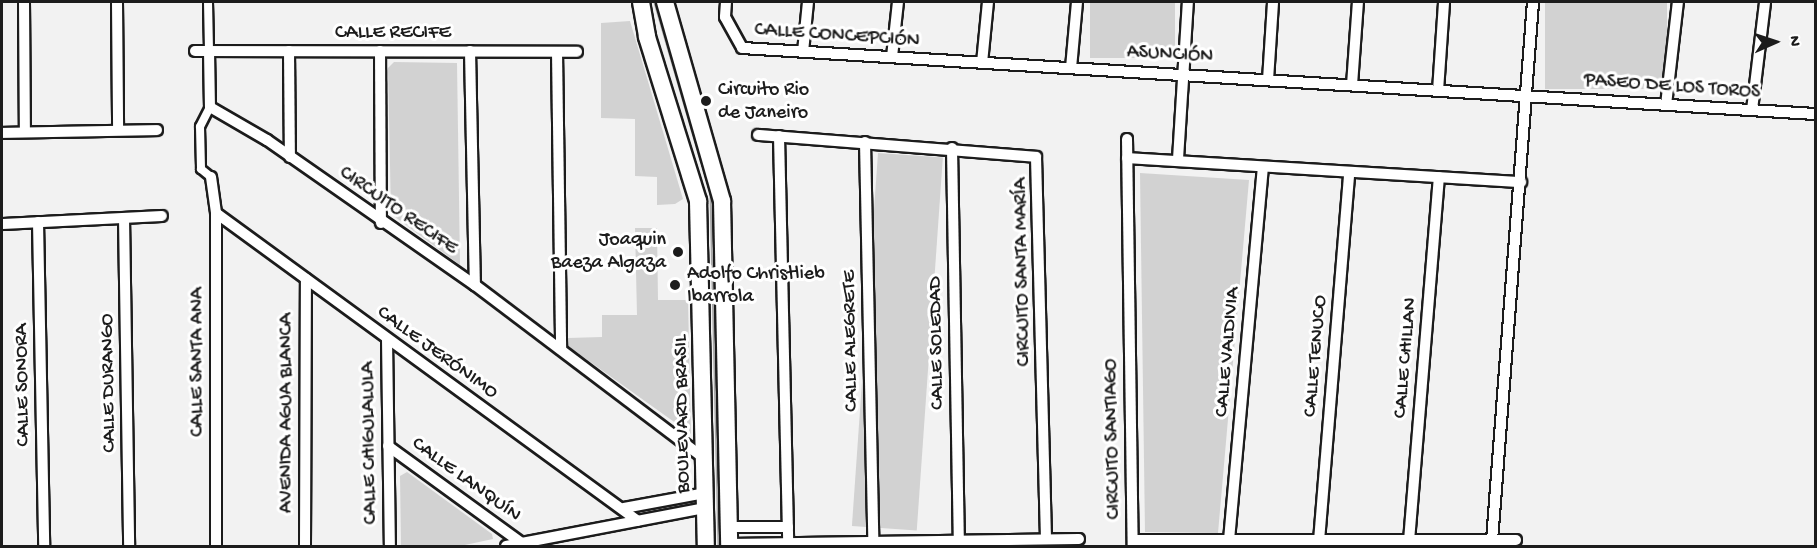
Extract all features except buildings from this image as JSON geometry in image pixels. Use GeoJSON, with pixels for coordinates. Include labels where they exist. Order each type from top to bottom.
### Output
{"type":"FeatureCollection","features":[{"type":"Feature","properties":{"kind":"main road","name":"BOULEVARD BRASIL"},"geometry":{"type":"LineString","coordinates":[[641,2],[647,37],[698,201],[706,546]]}},
{"type":"Feature","properties":{"kind":"main road"},"geometry":{"type":"LineString","coordinates":[[665,2],[722,201],[729,539]]}},
{"type":"Feature","properties":{"kind":"street"},"geometry":{"type":"LineString","coordinates":[[24,2],[25,132]]}},
{"type":"Feature","properties":{"kind":"street"},"geometry":{"type":"LineString","coordinates":[[117,2],[118,129]]}},
{"type":"Feature","properties":{"kind":"street"},"geometry":{"type":"LineString","coordinates":[[208,2],[210,108],[200,128],[201,169],[211,177]]}},
{"type":"Feature","properties":{"kind":"street","name":"CALLE CONCEPCIÓN"},"geometry":{"type":"LineString","coordinates":[[726,2],[725,17],[737,46],[1071,68]]}},
{"type":"Feature","properties":{"kind":"street"},"geometry":{"type":"LineString","coordinates":[[803,52],[808,2]]}},
{"type":"Feature","properties":{"kind":"street"},"geometry":{"type":"LineString","coordinates":[[892,57],[898,2]]}},
{"type":"Feature","properties":{"kind":"street"},"geometry":{"type":"LineString","coordinates":[[982,63],[988,2]]}},
{"type":"Feature","properties":{"kind":"street"},"geometry":{"type":"LineString","coordinates":[[1071,68],[1077,2]]}},
{"type":"Feature","properties":{"kind":"street"},"geometry":{"type":"LineString","coordinates":[[1178,159],[1188,2]]}},
{"type":"Feature","properties":{"kind":"street"},"geometry":{"type":"LineString","coordinates":[[1268,80],[1273,2]]}},
{"type":"Feature","properties":{"kind":"street"},"geometry":{"type":"LineString","coordinates":[[1352,85],[1358,2]]}},
{"type":"Feature","properties":{"kind":"street"},"geometry":{"type":"LineString","coordinates":[[1438,91],[1444,2]]}},
{"type":"Feature","properties":{"kind":"street"},"geometry":{"type":"LineString","coordinates":[[1492,542],[1533,2]]}},
{"type":"Feature","properties":{"kind":"street"},"geometry":{"type":"LineString","coordinates":[[1666,105],[1678,2]]}},
{"type":"Feature","properties":{"kind":"street"},"geometry":{"type":"LineString","coordinates":[[1752,110],[1765,2]]}},
{"type":"Feature","properties":{"kind":"street","name":"CALLE RECIFE"},"geometry":{"type":"LineString","coordinates":[[195,51],[577,52]]}},
{"type":"Feature","properties":{"kind":"street"},"geometry":{"type":"LineString","coordinates":[[289,51],[290,157]]}},
{"type":"Feature","properties":{"kind":"street"},"geometry":{"type":"LineString","coordinates":[[380,51],[381,224]]}},
{"type":"Feature","properties":{"kind":"street"},"geometry":{"type":"LineString","coordinates":[[470,51],[475,285]]}},
{"type":"Feature","properties":{"kind":"street"},"geometry":{"type":"LineString","coordinates":[[557,52],[561,349]]}},
{"type":"Feature","properties":{"kind":"street","name":"ASUNCIÓN"},"geometry":{"type":"LineString","coordinates":[[1071,68],[1183,73],[1438,91]]}},
{"type":"Feature","properties":{"kind":"street","name":"PASEO DE LOS TOROS"},"geometry":{"type":"LineString","coordinates":[[1438,91],[1815,114]]}},
{"type":"Feature","properties":{"kind":"street","name":"CIRCUITO RECIFE"},"geometry":{"type":"LineString","coordinates":[[210,108],[290,157],[381,224],[475,285],[705,459]]}},
{"type":"Feature","properties":{"kind":"street"},"geometry":{"type":"LineString","coordinates":[[2,133],[157,130]]}},
{"type":"Feature","properties":{"kind":"street","name":"CIRCUITO SANTA MARÍA"},"geometry":{"type":"LineString","coordinates":[[758,135],[1028,154],[1039,165],[1046,538]]}},
{"type":"Feature","properties":{"kind":"street"},"geometry":{"type":"LineString","coordinates":[[778,136],[788,543]]}},
{"type":"Feature","properties":{"kind":"street","name":"CIRCUITO SANTIAGO"},"geometry":{"type":"LineString","coordinates":[[1127,139],[1133,543],[1229,540],[1492,542],[1516,540]]}},
{"type":"Feature","properties":{"kind":"street","name":"CALLE ALEGRETE"},"geometry":{"type":"LineString","coordinates":[[865,142],[873,539]]}},
{"type":"Feature","properties":{"kind":"street","name":"CALLE SOLEDAD"},"geometry":{"type":"LineString","coordinates":[[952,148],[958,538]]}},
{"type":"Feature","properties":{"kind":"street"},"geometry":{"type":"LineString","coordinates":[[1128,158],[1178,159],[1263,168],[1521,182]]}},
{"type":"Feature","properties":{"kind":"street","name":"CALLE VALDIVIA"},"geometry":{"type":"LineString","coordinates":[[1229,540],[1263,168]]}},
{"type":"Feature","properties":{"kind":"street","name":"CALLE TENUCO"},"geometry":{"type":"LineString","coordinates":[[1319,541],[1349,173]]}},
{"type":"Feature","properties":{"kind":"street","name":"CALLE SANTA ANA"},"geometry":{"type":"LineString","coordinates":[[211,177],[216,213],[216,546]]}},
{"type":"Feature","properties":{"kind":"street","name":"CALLE CHILLAN"},"geometry":{"type":"LineString","coordinates":[[1409,541],[1439,177]]}},
{"type":"Feature","properties":{"kind":"street","name":"CALLE JERÓNIMO"},"geometry":{"type":"LineString","coordinates":[[216,213],[387,339],[624,508],[638,521]]}},
{"type":"Feature","properties":{"kind":"street"},"geometry":{"type":"LineString","coordinates":[[2,224],[162,216]]}},
{"type":"Feature","properties":{"kind":"street","name":"CALLE DURANGO"},"geometry":{"type":"LineString","coordinates":[[124,218],[129,546]]}},
{"type":"Feature","properties":{"kind":"street","name":"CALLE SONORA"},"geometry":{"type":"LineString","coordinates":[[38,222],[44,546]]}},
{"type":"Feature","properties":{"kind":"street","name":"AVENIDA AGUA BLANCA"},"geometry":{"type":"LineString","coordinates":[[305,546],[306,279]]}},
{"type":"Feature","properties":{"kind":"street","name":"CALLE CHIGULALULA"},"geometry":{"type":"LineString","coordinates":[[387,339],[390,546]]}},
{"type":"Feature","properties":{"kind":"street","name":"CALLE LANQUÍN"},"geometry":{"type":"LineString","coordinates":[[388,446],[523,544]]}},
{"type":"Feature","properties":{"kind":"street"},"geometry":{"type":"LineString","coordinates":[[624,508],[705,501]]}},
{"type":"Feature","properties":{"kind":"street"},"geometry":{"type":"LineString","coordinates":[[506,546],[638,521],[705,501]]}},
{"type":"Feature","properties":{"kind":"street"},"geometry":{"type":"LineString","coordinates":[[729,539],[788,527]]}},
{"type":"Feature","properties":{"kind":"street"},"geometry":{"type":"LineString","coordinates":[[729,539],[788,543],[873,539],[1078,539]]}},
{"type":"Feature","properties":{"kind":"shaded area"},"geometry":{"type":"Polygon","coordinates":[[[1090,2],[1175,2],[1175,58],[1090,58],[1090,2]]]}},
{"type":"Feature","properties":{"kind":"shaded area"},"geometry":{"type":"Polygon","coordinates":[[[1545,2],[1667,2],[1667,89],[1545,89],[1545,2]]]}},
{"type":"Feature","properties":{"kind":"shaded area"},"geometry":{"type":"Polygon","coordinates":[[[630,21],[683,199],[675,204],[657,205],[657,177],[635,176],[635,119],[601,118],[601,23],[630,21]]]}},
{"type":"Feature","properties":{"kind":"shaded area"},"geometry":{"type":"Polygon","coordinates":[[[394,62],[457,63],[460,265],[391,214],[388,68],[394,62]]]}},
{"type":"Feature","properties":{"kind":"shaded area"},"geometry":{"type":"Polygon","coordinates":[[[878,153],[943,158],[917,531],[852,526],[878,153]]]}},
{"type":"Feature","properties":{"kind":"shaded area"},"geometry":{"type":"Polygon","coordinates":[[[1140,173],[1249,180],[1218,533],[1145,532],[1140,173]]]}},
{"type":"Feature","properties":{"kind":"shaded area"},"geometry":{"type":"Polygon","coordinates":[[[635,228],[657,228],[658,300],[688,300],[691,434],[568,346],[568,338],[602,337],[602,315],[637,315],[635,228]]]}},
{"type":"Feature","properties":{"kind":"shaded area"},"geometry":{"type":"Polygon","coordinates":[[[407,472],[492,534],[493,539],[460,546],[401,546],[400,476],[407,472]]]}},
{"type":"Feature","properties":{"kind":"waterway"},"geometry":{"type":"LineString","coordinates":[[656,2],[702,160]]}},
{"type":"Feature","properties":{"kind":"waterway"},"geometry":{"type":"LineString","coordinates":[[712,194],[720,546]]}},
{"type":"Feature","properties":{"kind":"place","name":"Circuito Rio de Janeiro"},"geometry":{"type":"Point","coordinates":[706,101]}},
{"type":"Feature","properties":{"kind":"place","name":"Joaquin Baeza Algaza"},"geometry":{"type":"Point","coordinates":[678,252]}},
{"type":"Feature","properties":{"kind":"place","name":"Adolfo Christlieb Ibarrola"},"geometry":{"type":"Point","coordinates":[675,285]}}]}
